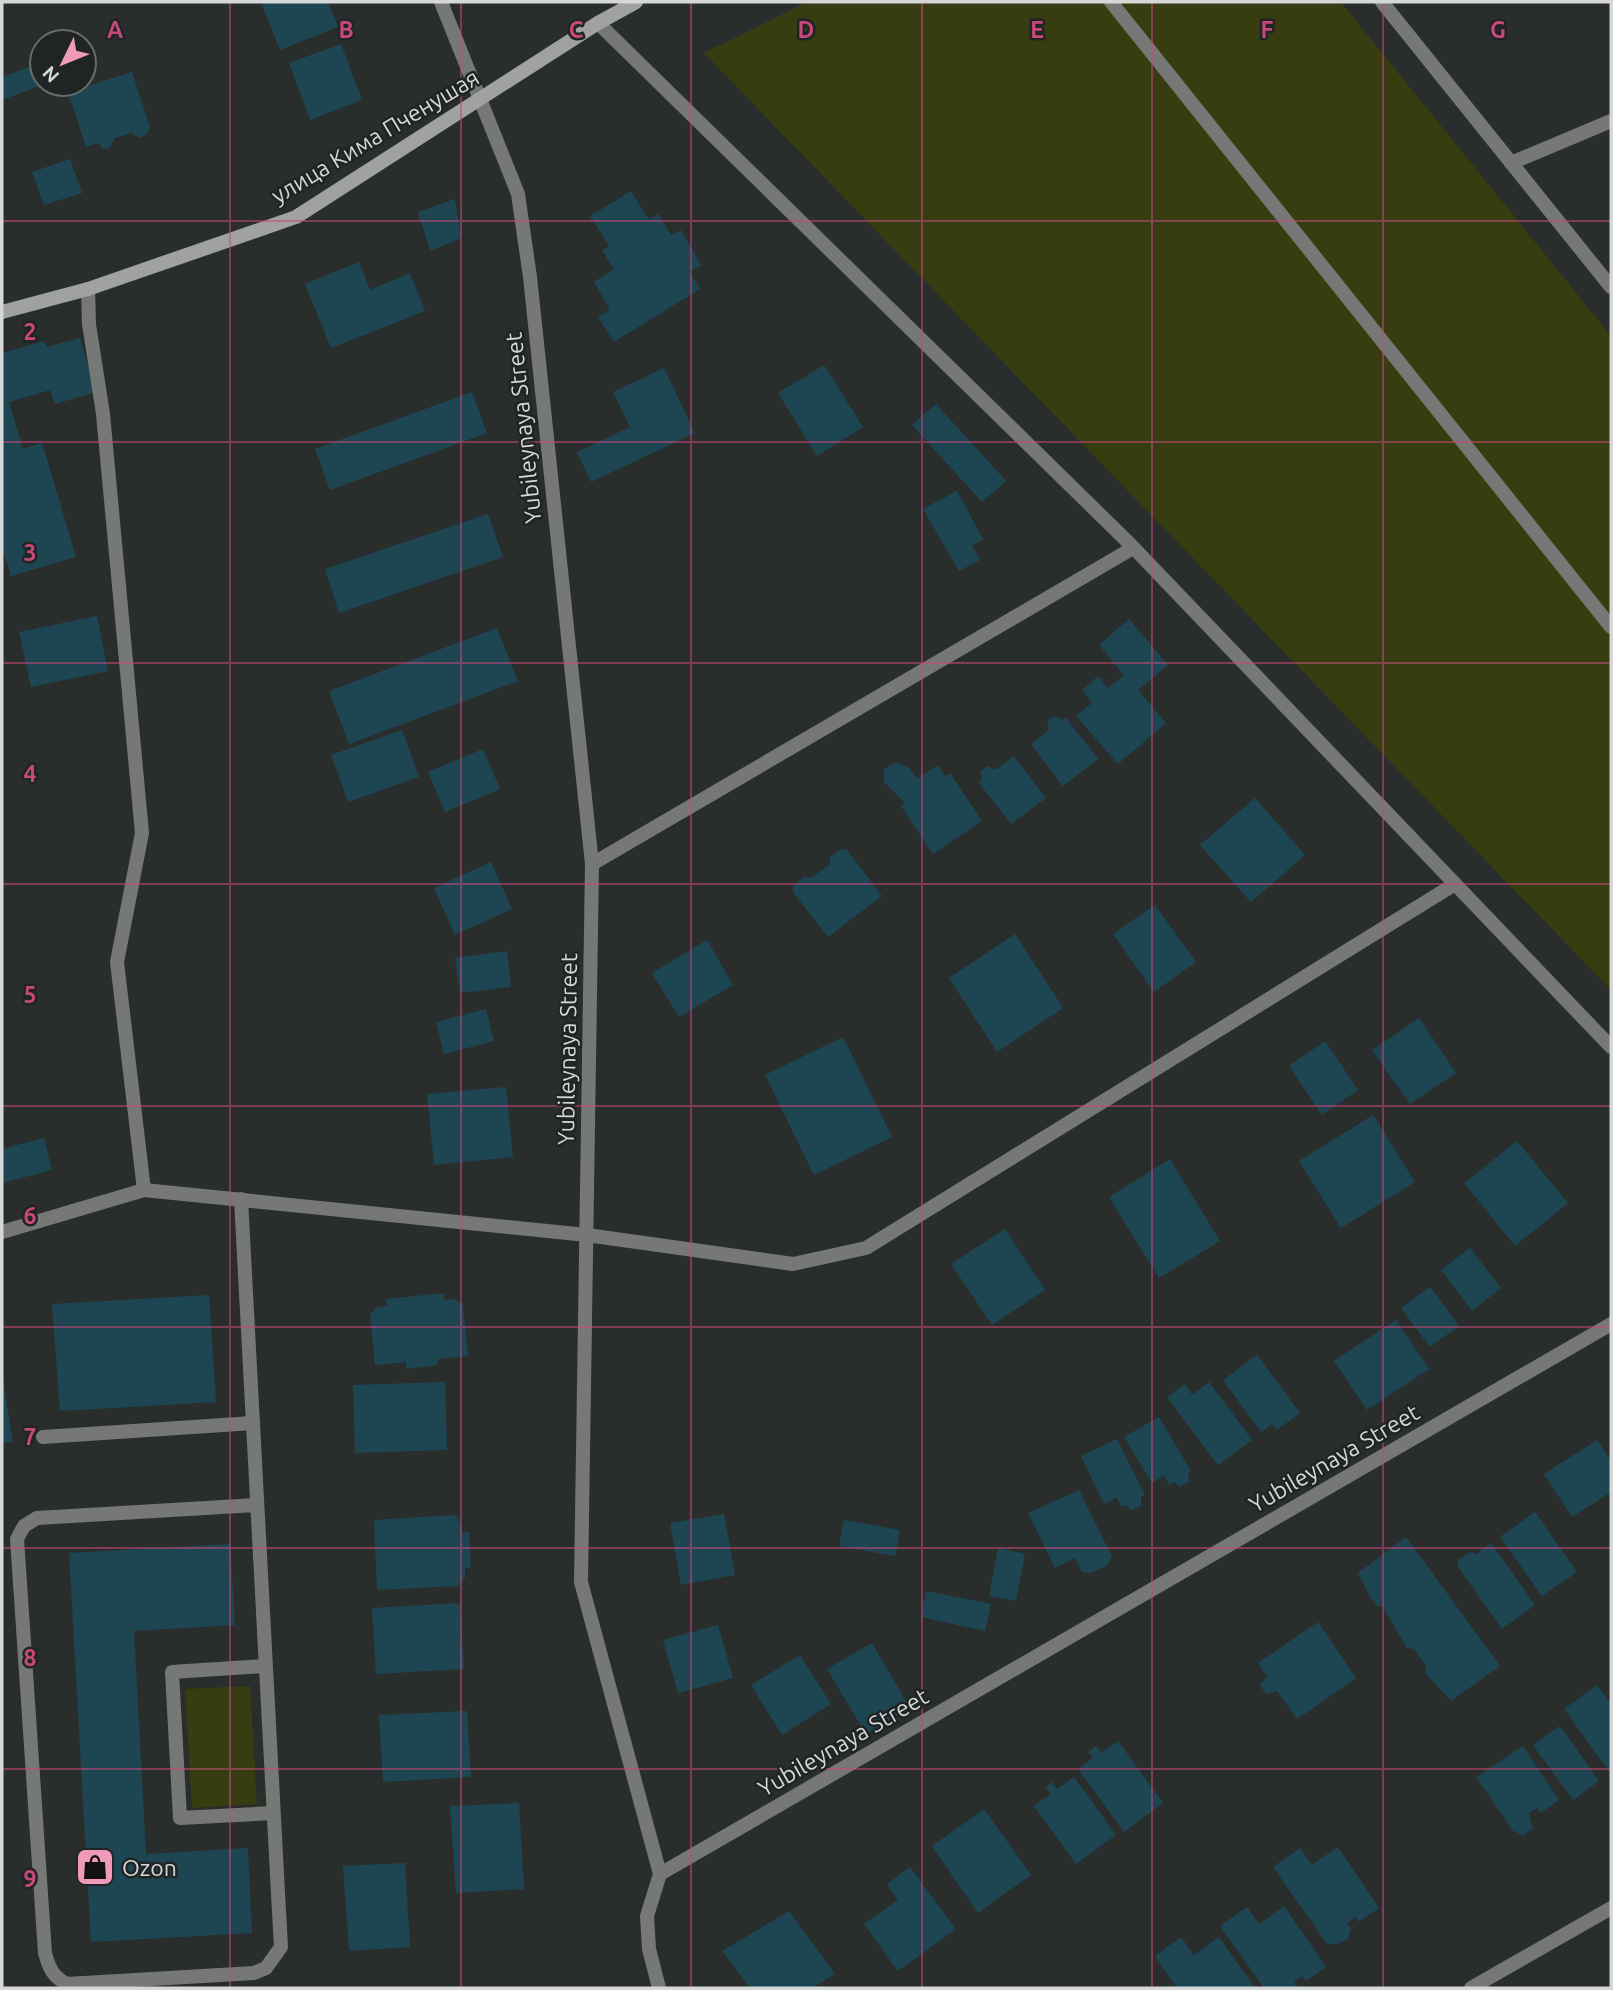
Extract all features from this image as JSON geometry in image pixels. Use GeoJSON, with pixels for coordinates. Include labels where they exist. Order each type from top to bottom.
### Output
{"type":"FeatureCollection","features":[{"type":"Feature","properties":{"kind":"street","name":"Yubileynaya Street"},"geometry":{"type":"LineString","coordinates":[[441,2],[517,194],[530,277],[592,864],[581,1583],[660,1874],[1611,1324]]}},
{"type":"Feature","properties":{"kind":"street","name":"улица Кима Пченушая"},"geometry":{"type":"LineString","coordinates":[[2,312],[88,289],[296,217],[598,23],[636,2]]}},
{"type":"Feature","properties":{"kind":"street"},"geometry":{"type":"LineString","coordinates":[[1111,2],[1611,627]]}},
{"type":"Feature","properties":{"kind":"street"},"geometry":{"type":"LineString","coordinates":[[1382,2],[1611,287]]}},
{"type":"Feature","properties":{"kind":"street"},"geometry":{"type":"LineString","coordinates":[[598,23],[1133,548],[1611,1047]]}},
{"type":"Feature","properties":{"kind":"street"},"geometry":{"type":"LineString","coordinates":[[1511,163],[1611,121]]}},
{"type":"Feature","properties":{"kind":"street"},"geometry":{"type":"LineString","coordinates":[[88,289],[89,324],[103,414],[142,833],[117,962],[144,1190]]}},
{"type":"Feature","properties":{"kind":"street"},"geometry":{"type":"LineString","coordinates":[[592,864],[1133,548]]}},
{"type":"Feature","properties":{"kind":"street"},"geometry":{"type":"LineString","coordinates":[[2,1232],[144,1190],[587,1235],[793,1264],[866,1248],[1455,884]]}},
{"type":"Feature","properties":{"kind":"street"},"geometry":{"type":"LineString","coordinates":[[241,1199],[281,1947],[266,1968],[254,1973],[67,1984],[58,1980],[49,1969],[45,1953],[17,1539],[24,1526],[37,1518],[257,1505]]}},
{"type":"Feature","properties":{"kind":"street"},"geometry":{"type":"LineString","coordinates":[[43,1437],[253,1423]]}},
{"type":"Feature","properties":{"kind":"street"},"geometry":{"type":"LineString","coordinates":[[265,1666],[172,1672],[173,1699],[180,1818],[273,1813]]}},
{"type":"Feature","properties":{"kind":"street"},"geometry":{"type":"LineString","coordinates":[[659,1988],[649,1949],[647,1916],[660,1874]]}},
{"type":"Feature","properties":{"kind":"street"},"geometry":{"type":"LineString","coordinates":[[1471,1988],[1611,1908]]}},
{"type":"Feature","properties":{"kind":"green space"},"geometry":{"type":"Polygon","coordinates":[[[807,2],[1341,2],[1611,336],[1611,990],[704,53],[807,2]]]}},
{"type":"Feature","properties":{"kind":"green space"},"geometry":{"type":"Polygon","coordinates":[[[250,1686],[257,1804],[192,1808],[185,1689],[250,1686]]]}},
{"type":"Feature","properties":{"kind":"building"},"geometry":{"type":"Polygon","coordinates":[[[261,2],[328,2],[338,27],[280,50],[261,2]]]}},
{"type":"Feature","properties":{"kind":"building"},"geometry":{"type":"Polygon","coordinates":[[[341,44],[362,100],[310,120],[289,63],[341,44]]]}},
{"type":"Feature","properties":{"kind":"building"},"geometry":{"type":"Polygon","coordinates":[[[28,68],[28,90],[2,100],[2,77],[28,68]]]}},
{"type":"Feature","properties":{"kind":"building"},"geometry":{"type":"Polygon","coordinates":[[[132,72],[150,127],[147,134],[139,138],[132,133],[115,138],[109,149],[102,148],[99,143],[86,147],[70,98],[98,98],[98,83],[132,72]]]}},
{"type":"Feature","properties":{"kind":"building"},"geometry":{"type":"Polygon","coordinates":[[[70,159],[82,193],[44,205],[32,172],[70,159]]]}},
{"type":"Feature","properties":{"kind":"building"},"geometry":{"type":"Polygon","coordinates":[[[631,191],[649,220],[658,214],[671,235],[681,230],[701,265],[690,272],[700,289],[614,342],[598,317],[610,310],[594,282],[614,269],[602,250],[609,246],[590,216],[631,191]]]}},
{"type":"Feature","properties":{"kind":"building"},"geometry":{"type":"Polygon","coordinates":[[[455,199],[461,238],[430,251],[418,212],[455,199]]]}},
{"type":"Feature","properties":{"kind":"building"},"geometry":{"type":"Polygon","coordinates":[[[359,262],[370,290],[410,273],[425,311],[331,348],[305,284],[359,262]]]}},
{"type":"Feature","properties":{"kind":"building"},"geometry":{"type":"Polygon","coordinates":[[[80,338],[96,392],[55,404],[50,390],[9,402],[23,449],[42,443],[76,557],[11,576],[2,546],[2,353],[44,341],[46,347],[80,338]]]}},
{"type":"Feature","properties":{"kind":"building"},"geometry":{"type":"Polygon","coordinates":[[[824,365],[863,427],[817,456],[778,393],[824,365]]]}},
{"type":"Feature","properties":{"kind":"building"},"geometry":{"type":"Polygon","coordinates":[[[664,368],[695,433],[591,482],[577,452],[630,427],[613,392],[664,368]]]}},
{"type":"Feature","properties":{"kind":"building"},"geometry":{"type":"Polygon","coordinates":[[[472,392],[487,433],[330,490],[315,449],[472,392]]]}},
{"type":"Feature","properties":{"kind":"building"},"geometry":{"type":"Polygon","coordinates":[[[936,404],[1006,481],[982,502],[912,425],[936,404]]]}},
{"type":"Feature","properties":{"kind":"building"},"geometry":{"type":"Polygon","coordinates":[[[957,491],[983,539],[972,546],[980,560],[959,571],[923,509],[957,491]]]}},
{"type":"Feature","properties":{"kind":"building"},"geometry":{"type":"Polygon","coordinates":[[[488,514],[503,557],[339,613],[325,569],[488,514]]]}},
{"type":"Feature","properties":{"kind":"building"},"geometry":{"type":"Polygon","coordinates":[[[97,616],[108,671],[31,687],[19,632],[97,616]]]}},
{"type":"Feature","properties":{"kind":"building"},"geometry":{"type":"Polygon","coordinates":[[[1129,619],[1168,665],[1138,690],[1166,723],[1118,764],[1076,716],[1092,703],[1082,690],[1098,676],[1108,688],[1124,675],[1099,645],[1129,619]]]}},
{"type":"Feature","properties":{"kind":"building"},"geometry":{"type":"Polygon","coordinates":[[[497,628],[518,681],[349,744],[329,691],[497,628]]]}},
{"type":"Feature","properties":{"kind":"building"},"geometry":{"type":"Polygon","coordinates":[[[1054,716],[1062,720],[1066,718],[1098,759],[1063,786],[1031,744],[1049,730],[1047,721],[1054,716]]]}},
{"type":"Feature","properties":{"kind":"building"},"geometry":{"type":"Polygon","coordinates":[[[402,730],[419,777],[348,802],[331,755],[402,730]]]}},
{"type":"Feature","properties":{"kind":"building"},"geometry":{"type":"Polygon","coordinates":[[[483,749],[500,789],[445,812],[428,772],[483,749]]]}},
{"type":"Feature","properties":{"kind":"building"},"geometry":{"type":"Polygon","coordinates":[[[1014,756],[1046,798],[1011,824],[979,783],[982,780],[980,771],[988,766],[995,770],[1014,756]]]}},
{"type":"Feature","properties":{"kind":"building"},"geometry":{"type":"Polygon","coordinates":[[[896,762],[909,768],[917,779],[938,765],[945,776],[950,773],[982,821],[933,854],[901,806],[905,803],[884,782],[884,769],[896,762]]]}},
{"type":"Feature","properties":{"kind":"building"},"geometry":{"type":"Polygon","coordinates":[[[1255,798],[1305,855],[1251,902],[1200,845],[1255,798]]]}},
{"type":"Feature","properties":{"kind":"building"},"geometry":{"type":"Polygon","coordinates":[[[841,849],[847,850],[882,896],[828,937],[793,892],[794,885],[804,877],[811,878],[830,864],[830,857],[841,849]]]}},
{"type":"Feature","properties":{"kind":"building"},"geometry":{"type":"Polygon","coordinates":[[[491,862],[512,909],[455,935],[434,888],[491,862]]]}},
{"type":"Feature","properties":{"kind":"building"},"geometry":{"type":"Polygon","coordinates":[[[1155,905],[1196,962],[1154,992],[1113,934],[1155,905]]]}},
{"type":"Feature","properties":{"kind":"building"},"geometry":{"type":"Polygon","coordinates":[[[1015,934],[1063,1008],[997,1052],[949,978],[1015,934]]]}},
{"type":"Feature","properties":{"kind":"building"},"geometry":{"type":"Polygon","coordinates":[[[707,940],[733,985],[679,1017],[652,973],[707,940]]]}},
{"type":"Feature","properties":{"kind":"building"},"geometry":{"type":"Polygon","coordinates":[[[507,951],[511,987],[460,993],[455,958],[507,951]]]}},
{"type":"Feature","properties":{"kind":"building"},"geometry":{"type":"Polygon","coordinates":[[[486,1009],[494,1041],[444,1054],[436,1022],[486,1009]]]}},
{"type":"Feature","properties":{"kind":"building"},"geometry":{"type":"Polygon","coordinates":[[[1419,1018],[1456,1073],[1410,1104],[1372,1050],[1419,1018]]]}},
{"type":"Feature","properties":{"kind":"building"},"geometry":{"type":"Polygon","coordinates":[[[843,1037],[892,1137],[814,1175],[765,1075],[843,1037]]]}},
{"type":"Feature","properties":{"kind":"building"},"geometry":{"type":"Polygon","coordinates":[[[1325,1041],[1358,1090],[1322,1115],[1289,1066],[1325,1041]]]}},
{"type":"Feature","properties":{"kind":"building"},"geometry":{"type":"Polygon","coordinates":[[[506,1087],[513,1157],[434,1165],[427,1094],[506,1087]]]}},
{"type":"Feature","properties":{"kind":"building"},"geometry":{"type":"Polygon","coordinates":[[[1373,1115],[1415,1182],[1341,1228],[1299,1161],[1373,1115]]]}},
{"type":"Feature","properties":{"kind":"building"},"geometry":{"type":"Polygon","coordinates":[[[44,1138],[52,1170],[2,1183],[2,1149],[44,1138]]]}},
{"type":"Feature","properties":{"kind":"building"},"geometry":{"type":"Polygon","coordinates":[[[1517,1141],[1568,1203],[1515,1246],[1464,1183],[1517,1141]]]}},
{"type":"Feature","properties":{"kind":"building"},"geometry":{"type":"Polygon","coordinates":[[[1170,1159],[1220,1241],[1159,1278],[1109,1197],[1170,1159]]]}},
{"type":"Feature","properties":{"kind":"building"},"geometry":{"type":"Polygon","coordinates":[[[1005,1229],[1045,1290],[992,1325],[951,1264],[1005,1229]]]}},
{"type":"Feature","properties":{"kind":"building"},"geometry":{"type":"Polygon","coordinates":[[[1470,1248],[1501,1288],[1472,1311],[1441,1270],[1470,1248]]]}},
{"type":"Feature","properties":{"kind":"building"},"geometry":{"type":"Polygon","coordinates":[[[1430,1287],[1459,1326],[1430,1347],[1401,1308],[1430,1287]]]}},
{"type":"Feature","properties":{"kind":"building"},"geometry":{"type":"Polygon","coordinates":[[[444,1293],[444,1300],[455,1299],[463,1305],[468,1356],[438,1359],[438,1365],[406,1369],[406,1362],[375,1365],[370,1315],[377,1307],[387,1306],[386,1299],[444,1293]]]}},
{"type":"Feature","properties":{"kind":"building"},"geometry":{"type":"Polygon","coordinates":[[[209,1295],[216,1402],[60,1411],[52,1304],[209,1295]]]}},
{"type":"Feature","properties":{"kind":"building"},"geometry":{"type":"Polygon","coordinates":[[[1396,1320],[1429,1369],[1367,1410],[1334,1361],[1396,1320]]]}},
{"type":"Feature","properties":{"kind":"building"},"geometry":{"type":"Polygon","coordinates":[[[1257,1355],[1300,1413],[1277,1430],[1272,1424],[1261,1432],[1223,1380],[1257,1355]]]}},
{"type":"Feature","properties":{"kind":"building"},"geometry":{"type":"Polygon","coordinates":[[[2,1374],[13,1442],[2,1443],[2,1374]]]}},
{"type":"Feature","properties":{"kind":"building"},"geometry":{"type":"Polygon","coordinates":[[[445,1382],[447,1450],[355,1453],[353,1385],[445,1382]]]}},
{"type":"Feature","properties":{"kind":"building"},"geometry":{"type":"Polygon","coordinates":[[[1209,1382],[1252,1440],[1218,1465],[1167,1397],[1185,1384],[1192,1395],[1209,1382]]]}},
{"type":"Feature","properties":{"kind":"building"},"geometry":{"type":"Polygon","coordinates":[[[1159,1417],[1191,1471],[1188,1473],[1189,1481],[1180,1487],[1174,1482],[1169,1485],[1164,1475],[1152,1483],[1124,1437],[1159,1417]]]}},
{"type":"Feature","properties":{"kind":"building"},"geometry":{"type":"Polygon","coordinates":[[[1117,1439],[1145,1495],[1141,1496],[1141,1506],[1132,1510],[1126,1505],[1121,1507],[1117,1497],[1104,1504],[1081,1456],[1117,1439]]]}},
{"type":"Feature","properties":{"kind":"building"},"geometry":{"type":"Polygon","coordinates":[[[1597,1440],[1611,1461],[1611,1492],[1572,1517],[1544,1474],[1597,1440]]]}},
{"type":"Feature","properties":{"kind":"building"},"geometry":{"type":"Polygon","coordinates":[[[1079,1490],[1112,1557],[1107,1566],[1091,1573],[1082,1572],[1075,1558],[1055,1568],[1028,1513],[1079,1490]]]}},
{"type":"Feature","properties":{"kind":"building"},"geometry":{"type":"Polygon","coordinates":[[[1535,1512],[1577,1572],[1542,1596],[1500,1537],[1535,1512]]]}},
{"type":"Feature","properties":{"kind":"building"},"geometry":{"type":"Polygon","coordinates":[[[724,1514],[735,1575],[681,1585],[670,1523],[724,1514]]]}},
{"type":"Feature","properties":{"kind":"building"},"geometry":{"type":"Polygon","coordinates":[[[454,1515],[461,1523],[462,1533],[469,1532],[471,1568],[465,1568],[465,1578],[457,1586],[377,1590],[374,1520],[454,1515]]]}},
{"type":"Feature","properties":{"kind":"building"},"geometry":{"type":"Polygon","coordinates":[[[844,1520],[900,1530],[895,1556],[839,1546],[844,1520]]]}},
{"type":"Feature","properties":{"kind":"building"},"geometry":{"type":"Polygon","coordinates":[[[1406,1537],[1500,1666],[1451,1701],[1425,1673],[1426,1666],[1414,1649],[1407,1648],[1383,1607],[1377,1606],[1370,1597],[1358,1573],[1406,1537]]]}},
{"type":"Feature","properties":{"kind":"building"},"geometry":{"type":"Polygon","coordinates":[[[1491,1543],[1535,1605],[1502,1629],[1458,1567],[1458,1560],[1470,1552],[1477,1554],[1491,1543]]]}},
{"type":"Feature","properties":{"kind":"building"},"geometry":{"type":"Polygon","coordinates":[[[230,1544],[235,1625],[134,1631],[146,1854],[248,1848],[252,1933],[91,1942],[69,1553],[230,1544]]]}},
{"type":"Feature","properties":{"kind":"building"},"geometry":{"type":"Polygon","coordinates":[[[998,1548],[1025,1554],[1016,1601],[989,1596],[998,1548]]]}},
{"type":"Feature","properties":{"kind":"building"},"geometry":{"type":"Polygon","coordinates":[[[926,1591],[991,1604],[985,1631],[921,1617],[926,1591]]]}},
{"type":"Feature","properties":{"kind":"building"},"geometry":{"type":"Polygon","coordinates":[[[460,1603],[464,1669],[376,1674],[372,1608],[460,1603]]]}},
{"type":"Feature","properties":{"kind":"building"},"geometry":{"type":"Polygon","coordinates":[[[1318,1622],[1356,1678],[1297,1719],[1277,1691],[1266,1694],[1260,1685],[1267,1677],[1258,1663],[1318,1622]]]}},
{"type":"Feature","properties":{"kind":"building"},"geometry":{"type":"Polygon","coordinates":[[[718,1625],[733,1678],[678,1693],[663,1640],[718,1625]]]}},
{"type":"Feature","properties":{"kind":"building"},"geometry":{"type":"Polygon","coordinates":[[[872,1643],[910,1708],[866,1734],[827,1669],[872,1643]]]}},
{"type":"Feature","properties":{"kind":"building"},"geometry":{"type":"Polygon","coordinates":[[[800,1655],[831,1704],[782,1735],[751,1685],[800,1655]]]}},
{"type":"Feature","properties":{"kind":"building"},"geometry":{"type":"Polygon","coordinates":[[[1597,1685],[1611,1704],[1611,1770],[1606,1767],[1564,1709],[1597,1685]]]}},
{"type":"Feature","properties":{"kind":"building"},"geometry":{"type":"Polygon","coordinates":[[[467,1711],[471,1777],[383,1782],[379,1715],[467,1711]]]}},
{"type":"Feature","properties":{"kind":"building"},"geometry":{"type":"Polygon","coordinates":[[[1560,1726],[1599,1781],[1573,1800],[1533,1745],[1560,1726]]]}},
{"type":"Feature","properties":{"kind":"building"},"geometry":{"type":"Polygon","coordinates":[[[1118,1741],[1163,1803],[1124,1832],[1078,1769],[1093,1758],[1088,1752],[1096,1746],[1101,1753],[1118,1741]]]}},
{"type":"Feature","properties":{"kind":"building"},"geometry":{"type":"Polygon","coordinates":[[[1523,1746],[1559,1800],[1540,1813],[1537,1808],[1529,1813],[1533,1829],[1523,1835],[1513,1831],[1476,1777],[1523,1746]]]}},
{"type":"Feature","properties":{"kind":"building"},"geometry":{"type":"Polygon","coordinates":[[[1074,1777],[1116,1835],[1076,1864],[1034,1806],[1051,1794],[1045,1787],[1052,1782],[1057,1789],[1074,1777]]]}},
{"type":"Feature","properties":{"kind":"building"},"geometry":{"type":"Polygon","coordinates":[[[519,1803],[524,1889],[456,1893],[450,1806],[519,1803]]]}},
{"type":"Feature","properties":{"kind":"building"},"geometry":{"type":"Polygon","coordinates":[[[984,1809],[1031,1875],[978,1913],[932,1846],[984,1809]]]}},
{"type":"Feature","properties":{"kind":"building"},"geometry":{"type":"Polygon","coordinates":[[[1338,1847],[1379,1908],[1359,1922],[1356,1917],[1347,1923],[1351,1928],[1348,1938],[1338,1944],[1327,1944],[1273,1867],[1300,1848],[1312,1865],[1338,1847]]]}},
{"type":"Feature","properties":{"kind":"building"},"geometry":{"type":"Polygon","coordinates":[[[405,1863],[410,1947],[349,1951],[343,1866],[405,1863]]]}},
{"type":"Feature","properties":{"kind":"building"},"geometry":{"type":"Polygon","coordinates":[[[910,1867],[956,1929],[898,1971],[864,1924],[898,1900],[887,1884],[910,1867]]]}},
{"type":"Feature","properties":{"kind":"building"},"geometry":{"type":"Polygon","coordinates":[[[1284,1906],[1326,1967],[1306,1981],[1302,1976],[1294,1981],[1298,1988],[1264,1988],[1220,1926],[1247,1907],[1259,1924],[1284,1906]]]}},
{"type":"Feature","properties":{"kind":"building"},"geometry":{"type":"Polygon","coordinates":[[[789,1911],[835,1974],[812,1988],[750,1988],[722,1951],[789,1911]]]}},
{"type":"Feature","properties":{"kind":"building"},"geometry":{"type":"Polygon","coordinates":[[[1181,1937],[1194,1955],[1219,1937],[1255,1988],[1177,1988],[1155,1956],[1181,1937]]]}},
{"type":"Feature","properties":{"kind":"place","name":"Ozon"},"geometry":{"type":"Point","coordinates":[95,1867]}}]}
